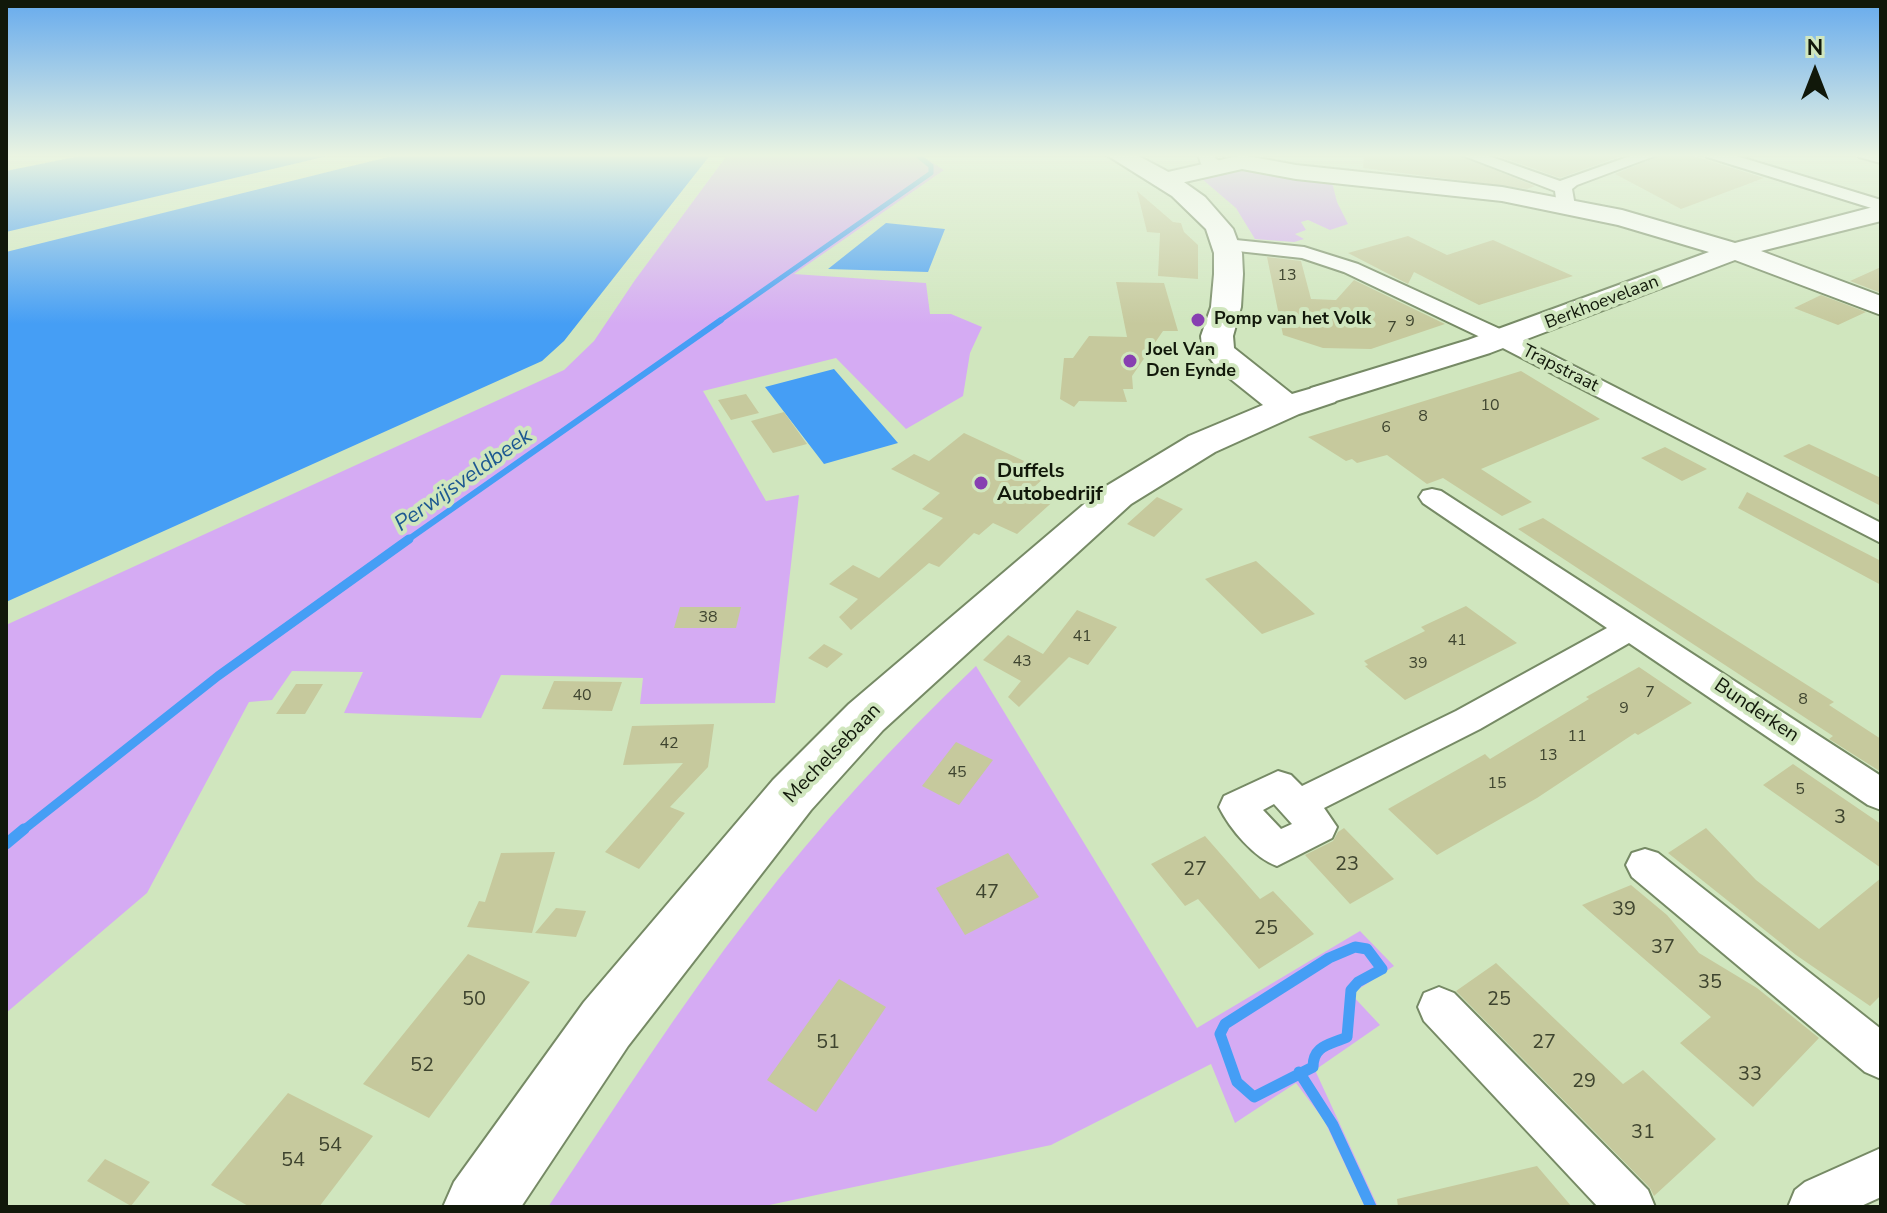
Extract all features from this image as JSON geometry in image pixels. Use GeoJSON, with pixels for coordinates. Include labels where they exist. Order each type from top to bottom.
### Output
{"type":"FeatureCollection","features":[{"type":"Feature","properties":{"kind":"main road"},"geometry":{"type":"LineString","coordinates":[[1204,211],[1213,220],[1228,256],[1226,307],[1232,329],[1239,339],[1323,395]]}},
{"type":"Feature","properties":{"kind":"main road"},"geometry":{"type":"LineString","coordinates":[[1602,211],[1735,251],[1881,306]]}},
{"type":"Feature","properties":{"kind":"main road","name":"Berkhoevelaan"},"geometry":{"type":"LineString","coordinates":[[1323,395],[1442,362],[1505,340],[1735,251],[1881,213]]}},
{"type":"Feature","properties":{"kind":"main road"},"geometry":{"type":"LineString","coordinates":[[1226,307],[1215,337],[1218,351],[1287,407]]}},
{"type":"Feature","properties":{"kind":"main road","name":"Mechelsebaan"},"geometry":{"type":"LineString","coordinates":[[479,1207],[606,1024],[792,795],[866,717],[1117,496],[1202,444],[1323,395]]}},
{"type":"Feature","properties":{"kind":"street","name":"Trapstraat"},"geometry":{"type":"LineString","coordinates":[[1228,256],[1304,253],[1351,268],[1505,340],[1881,534]]}},
{"type":"Feature","properties":{"kind":"street","name":"Bunderken"},"geometry":{"type":"LineString","coordinates":[[1432,497],[1881,795]]}},
{"type":"Feature","properties":{"kind":"street"},"geometry":{"type":"LineString","coordinates":[[1297,805],[1468,720],[1632,627]]}},
{"type":"Feature","properties":{"kind":"street"},"geometry":{"type":"LineString","coordinates":[[1645,865],[1881,1057]]}},
{"type":"Feature","properties":{"kind":"street"},"geometry":{"type":"LineString","coordinates":[[1439,1007],[1631,1207]]}},
{"type":"Feature","properties":{"kind":"street"},"geometry":{"type":"LineString","coordinates":[[1812,1207],[1822,1199],[1881,1172]]}},
{"type":"Feature","properties":{"kind":"shaded area"},"geometry":{"type":"Polygon","coordinates":[[[686,211],[885,211],[794,274],[926,283],[930,314],[951,314],[982,327],[970,353],[963,396],[906,429],[836,358],[703,391],[766,501],[799,495],[775,703],[640,704],[643,678],[501,675],[481,718],[344,713],[363,672],[292,671],[272,700],[249,702],[147,893],[6,1013],[6,625],[564,370],[594,341],[686,211]]]}},
{"type":"Feature","properties":{"kind":"shaded area"},"geometry":{"type":"Polygon","coordinates":[[[1238,211],[1341,211],[1348,224],[1330,230],[1308,220],[1301,222],[1306,230],[1295,234],[1304,239],[1294,242],[1255,239],[1238,211]]]}},
{"type":"Feature","properties":{"kind":"shaded area"},"geometry":{"type":"Polygon","coordinates":[[[976,666],[1197,1028],[1360,931],[1394,966],[1351,994],[1380,1025],[1315,1070],[1378,1207],[1365,1207],[1324,1120],[1296,1083],[1235,1123],[1211,1064],[1051,1145],[760,1207],[548,1207],[673,1021],[778,880],[859,785],[976,666]]]}},
{"type":"Feature","properties":{"kind":"water"},"geometry":{"type":"Polygon","coordinates":[[[6,211],[97,211],[6,232],[6,211]]]}},
{"type":"Feature","properties":{"kind":"water"},"geometry":{"type":"Polygon","coordinates":[[[172,211],[667,211],[564,341],[542,361],[6,602],[6,252],[172,211]]]}},
{"type":"Feature","properties":{"kind":"water"},"geometry":{"type":"Polygon","coordinates":[[[886,223],[945,229],[928,272],[828,269],[886,223]]]}},
{"type":"Feature","properties":{"kind":"water"},"geometry":{"type":"Polygon","coordinates":[[[834,369],[898,443],[824,464],[765,387],[834,369]]]}},
{"type":"Feature","properties":{"kind":"building"},"geometry":{"type":"Polygon","coordinates":[[[1142,211],[1160,211],[1173,222],[1181,223],[1184,232],[1198,245],[1198,279],[1158,276],[1160,233],[1147,232],[1142,211]]]}},
{"type":"Feature","properties":{"kind":"building"},"geometry":{"type":"Polygon","coordinates":[[[1408,236],[1447,255],[1493,240],[1573,276],[1479,305],[1414,272],[1408,284],[1348,253],[1408,236]]]}},
{"type":"Feature","properties":{"kind":"building"},"geometry":{"type":"Polygon","coordinates":[[[1267,257],[1301,261],[1311,299],[1336,300],[1354,280],[1445,324],[1371,349],[1323,348],[1283,335],[1267,257]]]}},
{"type":"Feature","properties":{"kind":"building"},"geometry":{"type":"Polygon","coordinates":[[[1881,267],[1881,293],[1850,281],[1881,267]]]}},
{"type":"Feature","properties":{"kind":"building"},"geometry":{"type":"Polygon","coordinates":[[[1116,282],[1164,283],[1178,331],[1163,331],[1132,376],[1133,389],[1123,389],[1127,402],[1079,401],[1074,407],[1060,399],[1064,358],[1073,358],[1089,336],[1127,337],[1116,282]]]}},
{"type":"Feature","properties":{"kind":"building"},"geometry":{"type":"Polygon","coordinates":[[[1821,295],[1866,312],[1838,325],[1794,308],[1821,295]]]}},
{"type":"Feature","properties":{"kind":"building"},"geometry":{"type":"Polygon","coordinates":[[[1521,371],[1600,419],[1481,469],[1532,502],[1502,516],[1443,478],[1427,484],[1387,455],[1357,463],[1352,459],[1346,461],[1308,437],[1521,371]]]}},
{"type":"Feature","properties":{"kind":"building"},"geometry":{"type":"Polygon","coordinates":[[[746,394],[759,413],[731,420],[718,400],[746,394]]]}},
{"type":"Feature","properties":{"kind":"building"},"geometry":{"type":"Polygon","coordinates":[[[784,412],[807,444],[773,453],[751,421],[784,412]]]}},
{"type":"Feature","properties":{"kind":"building"},"geometry":{"type":"Polygon","coordinates":[[[964,433],[1037,467],[1031,472],[1044,478],[1034,487],[1058,497],[1017,534],[993,523],[979,535],[974,533],[939,567],[929,563],[851,630],[839,617],[858,599],[829,584],[853,565],[879,578],[943,518],[922,509],[940,493],[891,469],[914,454],[929,461],[964,433]]]}},
{"type":"Feature","properties":{"kind":"building"},"geometry":{"type":"Polygon","coordinates":[[[1809,444],[1881,478],[1881,506],[1783,456],[1809,444]]]}},
{"type":"Feature","properties":{"kind":"building"},"geometry":{"type":"Polygon","coordinates":[[[1665,447],[1707,469],[1682,481],[1641,458],[1665,447]]]}},
{"type":"Feature","properties":{"kind":"building"},"geometry":{"type":"Polygon","coordinates":[[[1747,492],[1881,561],[1881,585],[1738,508],[1747,492]]]}},
{"type":"Feature","properties":{"kind":"building"},"geometry":{"type":"Polygon","coordinates":[[[1157,497],[1183,509],[1154,537],[1127,524],[1157,497]]]}},
{"type":"Feature","properties":{"kind":"building"},"geometry":{"type":"Polygon","coordinates":[[[1543,518],[1834,702],[1829,705],[1881,739],[1881,772],[1829,739],[1833,736],[1518,529],[1543,518]]]}},
{"type":"Feature","properties":{"kind":"building"},"geometry":{"type":"Polygon","coordinates":[[[1256,561],[1315,614],[1262,634],[1205,579],[1256,561]]]}},
{"type":"Feature","properties":{"kind":"building"},"geometry":{"type":"Polygon","coordinates":[[[1466,606],[1517,643],[1405,700],[1365,666],[1368,665],[1364,661],[1425,631],[1421,627],[1466,606]]]}},
{"type":"Feature","properties":{"kind":"building"},"geometry":{"type":"Polygon","coordinates":[[[680,607],[741,607],[736,628],[674,628],[680,607]]]}},
{"type":"Feature","properties":{"kind":"building"},"geometry":{"type":"Polygon","coordinates":[[[1077,610],[1117,627],[1088,665],[1069,657],[1019,707],[1008,697],[1021,681],[983,660],[1008,635],[1043,654],[1077,610]]]}},
{"type":"Feature","properties":{"kind":"building"},"geometry":{"type":"Polygon","coordinates":[[[824,644],[843,654],[827,668],[808,658],[824,644]]]}},
{"type":"Feature","properties":{"kind":"building"},"geometry":{"type":"Polygon","coordinates":[[[1639,667],[1692,703],[1638,735],[1635,733],[1537,798],[1437,855],[1388,809],[1485,754],[1490,759],[1639,667]]]}},
{"type":"Feature","properties":{"kind":"building"},"geometry":{"type":"Polygon","coordinates":[[[554,681],[622,682],[612,711],[542,709],[554,681]]]}},
{"type":"Feature","properties":{"kind":"building"},"geometry":{"type":"Polygon","coordinates":[[[296,684],[323,684],[305,714],[276,714],[296,684]]]}},
{"type":"Feature","properties":{"kind":"building"},"geometry":{"type":"Polygon","coordinates":[[[714,724],[708,767],[670,807],[685,813],[639,869],[605,852],[683,763],[623,765],[632,726],[714,724]]]}},
{"type":"Feature","properties":{"kind":"building"},"geometry":{"type":"Polygon","coordinates":[[[956,742],[993,760],[959,805],[922,786],[956,742]]]}},
{"type":"Feature","properties":{"kind":"building"},"geometry":{"type":"Polygon","coordinates":[[[1793,764],[1881,824],[1881,868],[1763,785],[1793,764]]]}},
{"type":"Feature","properties":{"kind":"building"},"geometry":{"type":"Polygon","coordinates":[[[1344,828],[1394,879],[1350,904],[1305,855],[1333,841],[1344,828]]]}},
{"type":"Feature","properties":{"kind":"building"},"geometry":{"type":"Polygon","coordinates":[[[1706,828],[1756,880],[1819,929],[1881,878],[1881,995],[1870,1006],[1796,955],[1668,853],[1706,828]]]}},
{"type":"Feature","properties":{"kind":"building"},"geometry":{"type":"Polygon","coordinates":[[[1205,836],[1260,899],[1273,891],[1314,934],[1259,969],[1198,899],[1185,906],[1151,864],[1205,836]]]}},
{"type":"Feature","properties":{"kind":"building"},"geometry":{"type":"Polygon","coordinates":[[[555,852],[532,933],[467,927],[479,901],[485,902],[501,853],[555,852]]]}},
{"type":"Feature","properties":{"kind":"building"},"geometry":{"type":"Polygon","coordinates":[[[1008,853],[1039,897],[965,935],[936,888],[1008,853]]]}},
{"type":"Feature","properties":{"kind":"building"},"geometry":{"type":"Polygon","coordinates":[[[1631,885],[1667,915],[1699,953],[1757,988],[1819,1038],[1753,1107],[1680,1043],[1711,1017],[1582,905],[1631,885]]]}},
{"type":"Feature","properties":{"kind":"building"},"geometry":{"type":"Polygon","coordinates":[[[556,908],[586,911],[576,937],[535,933],[556,908]]]}},
{"type":"Feature","properties":{"kind":"building"},"geometry":{"type":"Polygon","coordinates":[[[468,954],[530,982],[429,1118],[363,1084],[468,954]]]}},
{"type":"Feature","properties":{"kind":"building"},"geometry":{"type":"Polygon","coordinates":[[[1496,963],[1623,1084],[1643,1070],[1716,1139],[1654,1196],[1650,1188],[1456,991],[1496,963]]]}},
{"type":"Feature","properties":{"kind":"building"},"geometry":{"type":"Polygon","coordinates":[[[839,979],[886,1007],[816,1112],[767,1080],[839,979]]]}},
{"type":"Feature","properties":{"kind":"building"},"geometry":{"type":"Polygon","coordinates":[[[288,1093],[373,1136],[319,1207],[250,1207],[211,1185],[288,1093]]]}},
{"type":"Feature","properties":{"kind":"building"},"geometry":{"type":"Polygon","coordinates":[[[105,1159],[150,1182],[131,1206],[87,1181],[105,1159]]]}},
{"type":"Feature","properties":{"kind":"building"},"geometry":{"type":"Polygon","coordinates":[[[1537,1166],[1572,1207],[1398,1207],[1397,1199],[1537,1166]]]}},
{"type":"Feature","properties":{"kind":"waterway","name":"Perwijsveldbeek"},"geometry":{"type":"LineString","coordinates":[[718,322],[877,211]]}},
{"type":"Feature","properties":{"kind":"waterway","name":"Perwijsveldbeek"},"geometry":{"type":"LineString","coordinates":[[406,541],[721,320]]}},
{"type":"Feature","properties":{"kind":"waterway","name":"Perwijsveldbeek"},"geometry":{"type":"LineString","coordinates":[[22,831],[218,676],[409,539]]}},
{"type":"Feature","properties":{"kind":"waterway","name":"Perwijsveldbeek"},"geometry":{"type":"LineString","coordinates":[[6,844],[24,829]]}},
{"type":"Feature","properties":{"kind":"waterway"},"geometry":{"type":"LineString","coordinates":[[1355,947],[1367,949],[1382,969],[1358,982],[1351,990],[1347,1037],[1319,1050],[1313,1067],[1300,1074],[1254,1097],[1237,1082],[1220,1034],[1225,1024],[1329,958],[1355,947]]}},
{"type":"Feature","properties":{"kind":"waterway"},"geometry":{"type":"LineString","coordinates":[[1300,1074],[1333,1125],[1371,1207]]}},
{"type":"Feature","properties":{"kind":"place","name":"Pomp van het Volk"},"geometry":{"type":"Point","coordinates":[1198,320]}},
{"type":"Feature","properties":{"kind":"place","name":"Joel Van Den Eynde"},"geometry":{"type":"Point","coordinates":[1130,361]}},
{"type":"Feature","properties":{"kind":"place","name":"Duffels Autobedrijf"},"geometry":{"type":"Point","coordinates":[981,483]}}]}
